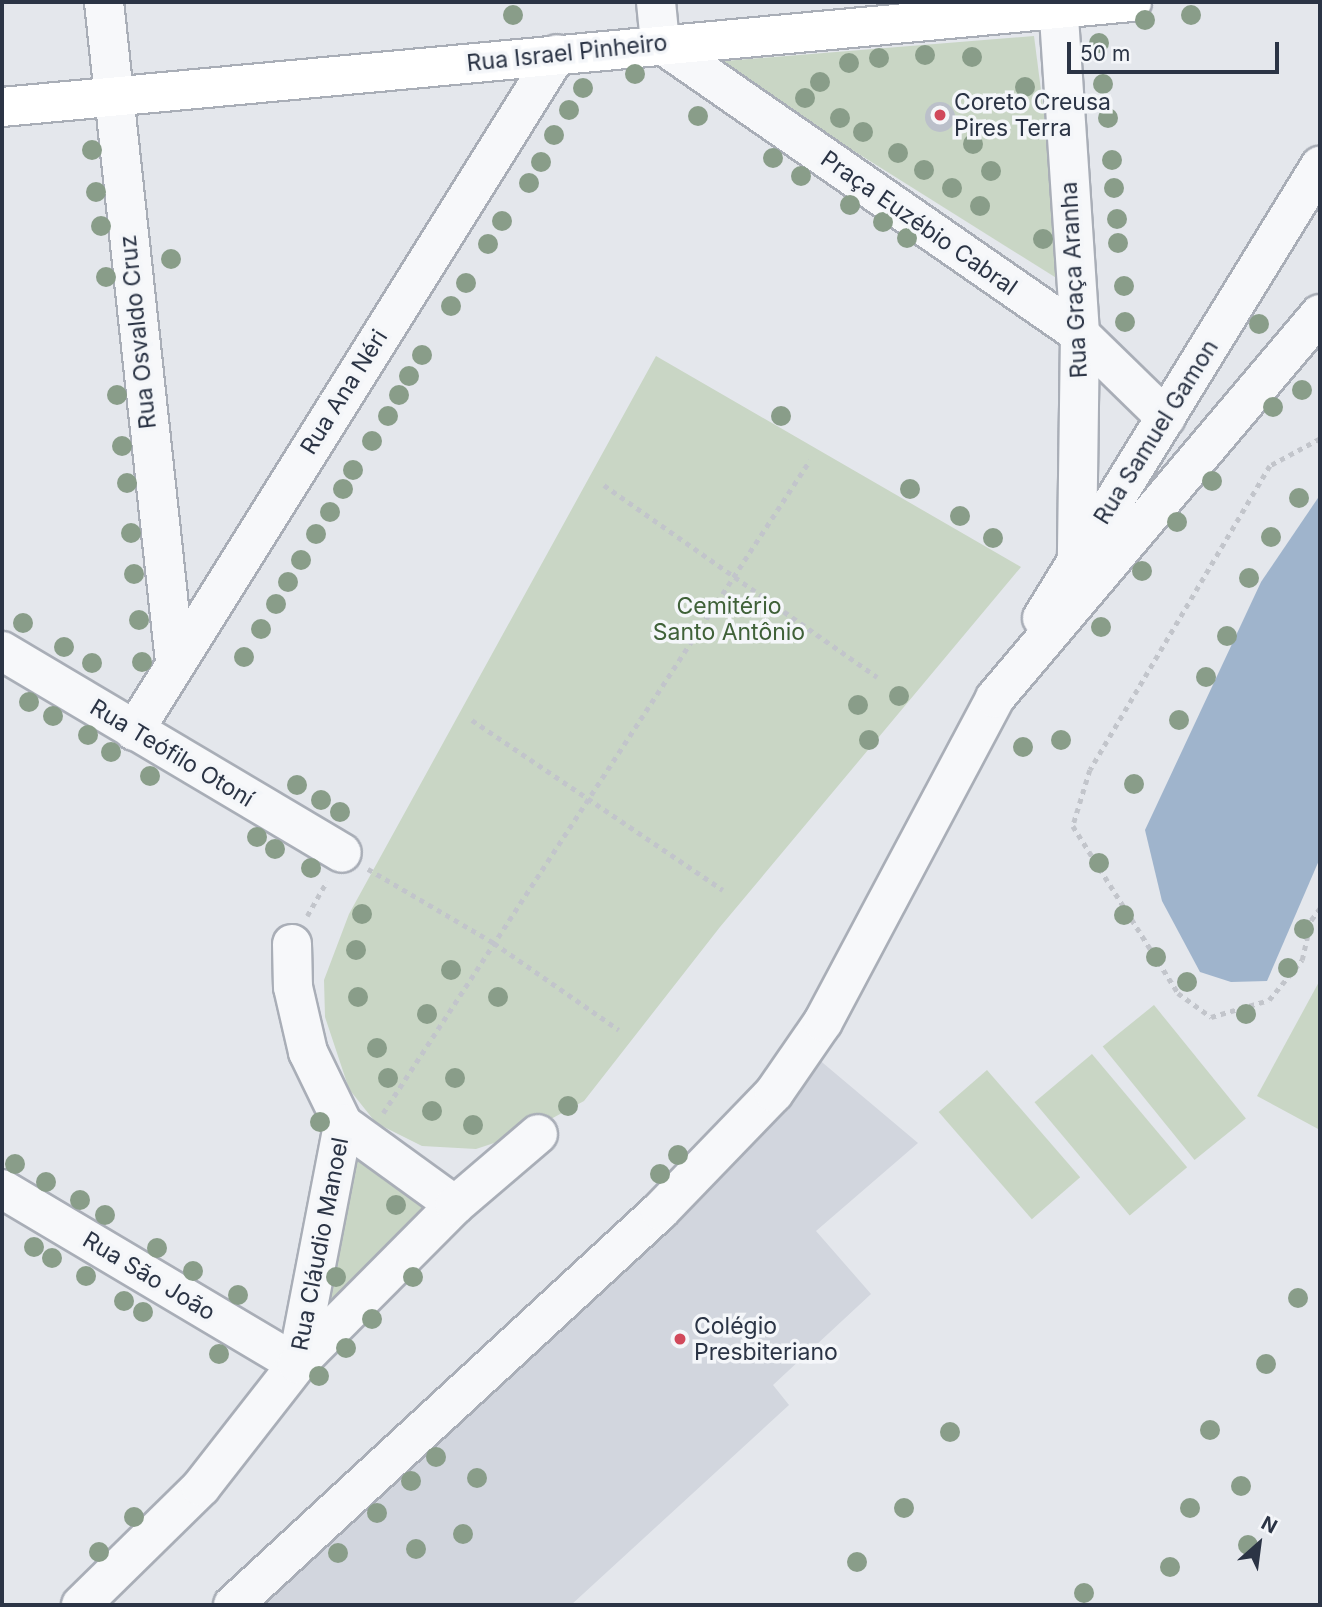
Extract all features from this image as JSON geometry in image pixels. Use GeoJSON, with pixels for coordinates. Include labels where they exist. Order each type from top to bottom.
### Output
{"type":"FeatureCollection","features":[{"type":"Feature","properties":{"kind":"main road","name":"Rua Israel Pinheiro"},"geometry":{"type":"LineString","coordinates":[[2,107],[112,99],[660,43],[1058,6],[1132,2]]}},
{"type":"Feature","properties":{"kind":"street","name":"Rua Osvaldo Cruz"},"geometry":{"type":"LineString","coordinates":[[104,2],[112,99],[175,662]]}},
{"type":"Feature","properties":{"kind":"street"},"geometry":{"type":"LineString","coordinates":[[656,2],[660,43]]}},
{"type":"Feature","properties":{"kind":"street","name":"Rua Graça Aranha"},"geometry":{"type":"LineString","coordinates":[[1058,6],[1080,334],[1077,559]]}},
{"type":"Feature","properties":{"kind":"street","name":"Praça Euzébio Cabral"},"geometry":{"type":"LineString","coordinates":[[660,43],[1080,334],[1166,418]]}},
{"type":"Feature","properties":{"kind":"street","name":"Rua Ana Néri"},"geometry":{"type":"LineString","coordinates":[[134,731],[557,54]]}},
{"type":"Feature","properties":{"kind":"street","name":"Rua Samuel Gamon"},"geometry":{"type":"LineString","coordinates":[[995,698],[1077,559],[1320,166]]}},
{"type":"Feature","properties":{"kind":"street"},"geometry":{"type":"LineString","coordinates":[[233,1605],[660,1211],[774,1093],[823,1022],[995,698],[1320,314]]}},
{"type":"Feature","properties":{"kind":"street","name":"Rua Teófilo Otoní"},"geometry":{"type":"LineString","coordinates":[[2,651],[342,853]]}},
{"type":"Feature","properties":{"kind":"street","name":"Rua Cláudio Manoel"},"geometry":{"type":"LineString","coordinates":[[292,944],[293,987],[308,1052],[354,1132],[455,1205]]}},
{"type":"Feature","properties":{"kind":"street","name":"Rua Cláudio Manoel"},"geometry":{"type":"LineString","coordinates":[[297,1364],[354,1132]]}},
{"type":"Feature","properties":{"kind":"street","name":"Rua Cláudio Manoel"},"geometry":{"type":"LineString","coordinates":[[81,1605],[201,1487],[297,1364],[455,1205],[538,1134]]}},
{"type":"Feature","properties":{"kind":"street","name":"Rua São João"},"geometry":{"type":"LineString","coordinates":[[2,1189],[297,1364]]}},
{"type":"Feature","properties":{"kind":"path"},"geometry":{"type":"LineString","coordinates":[[1320,439],[1270,466],[1090,770],[1073,826],[1178,993],[1211,1017],[1269,1000],[1302,960],[1311,920],[1320,908]]}},
{"type":"Feature","properties":{"kind":"path"},"geometry":{"type":"LineString","coordinates":[[354,1132],[494,943],[810,460]]}},
{"type":"Feature","properties":{"kind":"path"},"geometry":{"type":"LineString","coordinates":[[604,485],[877,677]]}},
{"type":"Feature","properties":{"kind":"path"},"geometry":{"type":"LineString","coordinates":[[472,720],[723,890]]}},
{"type":"Feature","properties":{"kind":"path"},"geometry":{"type":"LineString","coordinates":[[292,944],[342,853],[494,943],[619,1030]]}},
{"type":"Feature","properties":{"kind":"shaded area","name":"Colégio Presbiteriano"},"geometry":{"type":"Polygon","coordinates":[[[817,1058],[918,1143],[816,1231],[871,1294],[773,1385],[789,1405],[571,1605],[252,1605],[817,1058]]]}},
{"type":"Feature","properties":{"kind":"green space"},"geometry":{"type":"Polygon","coordinates":[[[1034,36],[1066,284],[712,62],[1034,36]]]}},
{"type":"Feature","properties":{"kind":"green space","name":"Cemitério Santo Antônio"},"geometry":{"type":"Polygon","coordinates":[[[656,356],[1021,567],[720,927],[584,1101],[527,1132],[476,1149],[422,1146],[376,1123],[349,1089],[325,1017],[324,980],[349,914],[656,356]]]}},
{"type":"Feature","properties":{"kind":"green space"},"geometry":{"type":"Polygon","coordinates":[[[1320,980],[1320,1130],[1257,1096],[1320,980]]]}},
{"type":"Feature","properties":{"kind":"green space"},"geometry":{"type":"Polygon","coordinates":[[[1154,1005],[1246,1118],[1195,1160],[1103,1047],[1154,1005]]]}},
{"type":"Feature","properties":{"kind":"green space"},"geometry":{"type":"Polygon","coordinates":[[[1092,1054],[1187,1167],[1130,1216],[1035,1102],[1092,1054]]]}},
{"type":"Feature","properties":{"kind":"green space"},"geometry":{"type":"Polygon","coordinates":[[[987,1070],[1080,1177],[1032,1219],[939,1112],[987,1070]]]}},
{"type":"Feature","properties":{"kind":"green space"},"geometry":{"type":"Polygon","coordinates":[[[351,1146],[437,1214],[322,1322],[351,1146]]]}},
{"type":"Feature","properties":{"kind":"water"},"geometry":{"type":"Polygon","coordinates":[[[1320,495],[1320,858],[1267,981],[1231,982],[1200,972],[1162,901],[1145,830],[1261,582],[1320,495]]]}},
{"type":"Feature","properties":{"kind":"building","name":"Coreto Creusa Pires Terra"},"geometry":{"type":"Polygon","coordinates":[[[940,102],[946,103],[954,111],[954,123],[946,131],[940,132],[934,131],[926,123],[925,117],[926,111],[934,103],[940,102]]]}},
{"type":"Feature","properties":{"kind":"place","name":"Coreto Creusa Pires Terra"},"geometry":{"type":"Point","coordinates":[940,115]}},
{"type":"Feature","properties":{"kind":"place","name":"Colégio Presbiteriano"},"geometry":{"type":"Point","coordinates":[680,1339]}}]}
